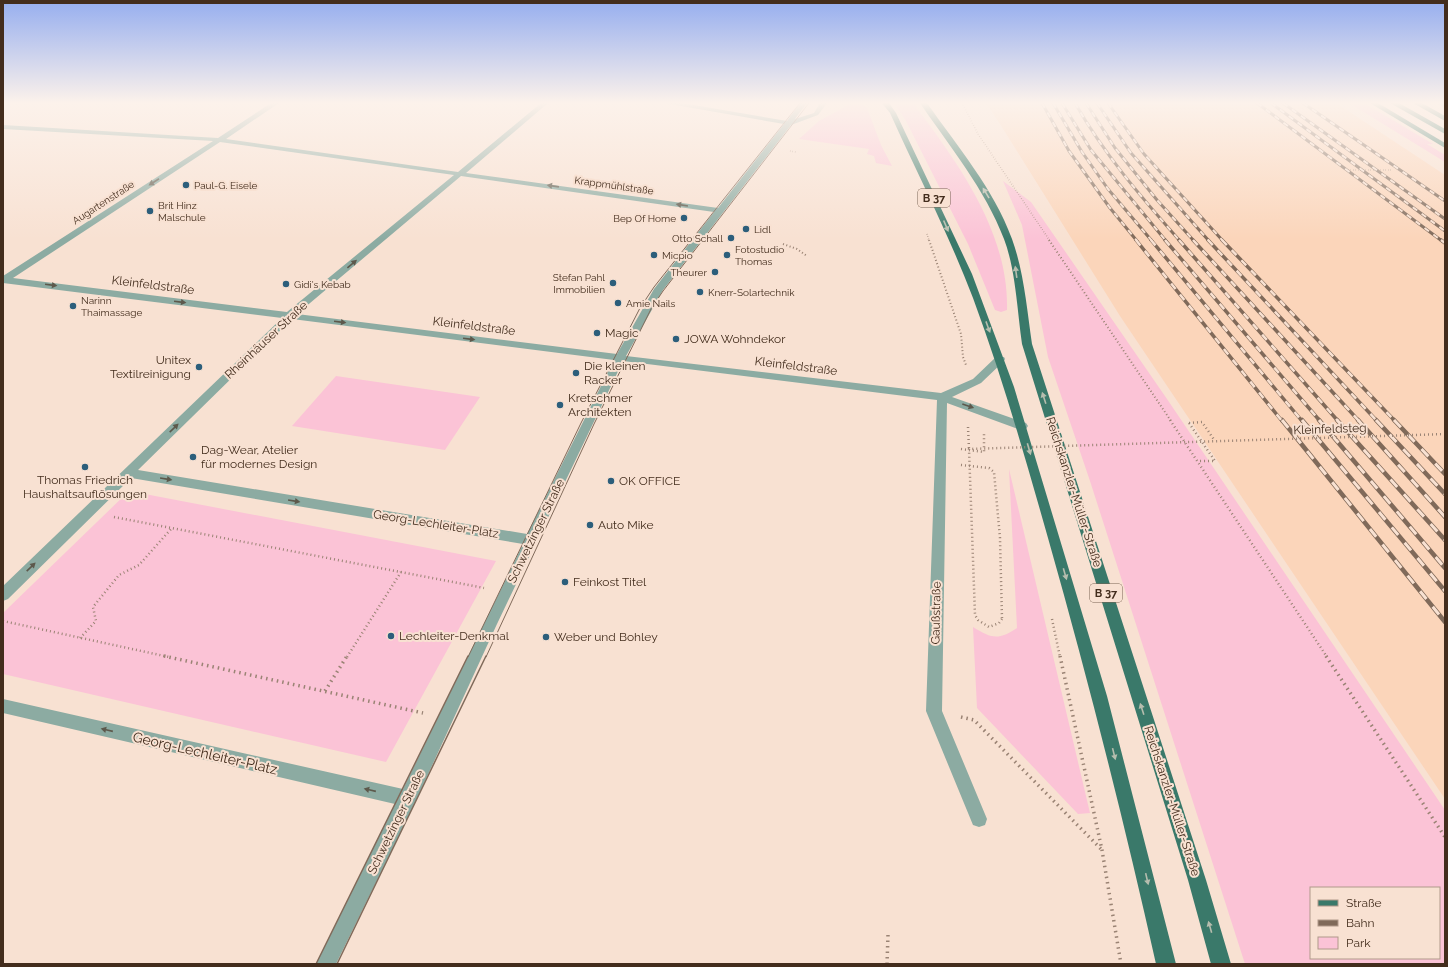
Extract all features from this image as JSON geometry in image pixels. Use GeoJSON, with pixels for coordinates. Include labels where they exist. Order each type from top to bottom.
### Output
{"type":"FeatureCollection","features":[{"type":"Feature","properties":{"kind":"main road","name":"B 37"},"geometry":{"type":"LineString","coordinates":[[910,148],[943,217],[977,296],[1022,426],[1086,645],[1146,876],[1166,964]]}},
{"type":"Feature","properties":{"kind":"main road","name":"Reichskanzler-Müller-Straße"},"geometry":{"type":"LineString","coordinates":[[957,148],[984,190],[1008,239],[1015,264],[1027,344],[1197,880],[1221,964]]}},
{"type":"Feature","properties":{"kind":"street","name":"Augartenstraße"},"geometry":{"type":"LineString","coordinates":[[3,279],[207,148]]}},
{"type":"Feature","properties":{"kind":"street","name":"Krappmühlstraße"},"geometry":{"type":"LineString","coordinates":[[279,148],[721,211]]}},
{"type":"Feature","properties":{"kind":"street","name":"Rheinhäuser Straße"},"geometry":{"type":"LineString","coordinates":[[3,594],[289,316],[491,148]]}},
{"type":"Feature","properties":{"kind":"street","name":"Schwetzinger Straße"},"geometry":{"type":"LineString","coordinates":[[326,964],[408,799],[531,540],[621,358],[660,289],[770,148]]}},
{"type":"Feature","properties":{"kind":"street","name":"Kleinfeldstraße"},"geometry":{"type":"LineString","coordinates":[[3,279],[621,358],[942,397],[993,414],[1022,426]]}},
{"type":"Feature","properties":{"kind":"street"},"geometry":{"type":"LineString","coordinates":[[942,397],[977,381],[1000,359]]}},
{"type":"Feature","properties":{"kind":"street","name":"Gaußstraße"},"geometry":{"type":"LineString","coordinates":[[942,397],[934,711],[979,819]]}},
{"type":"Feature","properties":{"kind":"street","name":"Georg-Lechleiter-Platz"},"geometry":{"type":"LineString","coordinates":[[128,473],[531,540]]}},
{"type":"Feature","properties":{"kind":"street","name":"Georg-Lechleiter-Platz"},"geometry":{"type":"LineString","coordinates":[[3,706],[408,799]]}},
{"type":"Feature","properties":{"kind":"path"},"geometry":{"type":"LineString","coordinates":[[988,148],[1198,461],[1445,837]]}},
{"type":"Feature","properties":{"kind":"path"},"geometry":{"type":"LineString","coordinates":[[1348,170],[1391,170]]}},
{"type":"Feature","properties":{"kind":"path"},"geometry":{"type":"LineString","coordinates":[[925,228],[961,334],[963,357],[967,368],[977,381]]}},
{"type":"Feature","properties":{"kind":"path"},"geometry":{"type":"LineString","coordinates":[[783,244],[797,249],[807,256]]}},
{"type":"Feature","properties":{"kind":"path"},"geometry":{"type":"LineString","coordinates":[[993,414],[1009,450]]}},
{"type":"Feature","properties":{"kind":"path"},"geometry":{"type":"LineString","coordinates":[[1198,461],[1215,461],[1189,423],[1202,422],[1215,441]]}},
{"type":"Feature","properties":{"kind":"path"},"geometry":{"type":"LineString","coordinates":[[940,462],[989,468],[994,472],[1000,538],[1002,619],[994,626],[989,627],[978,620],[975,615],[969,449],[968,427]]}},
{"type":"Feature","properties":{"kind":"path"},"geometry":{"type":"LineString","coordinates":[[962,449],[984,452],[984,429]]}},
{"type":"Feature","properties":{"kind":"path","name":"Kleinfeldsteg"},"geometry":{"type":"LineString","coordinates":[[969,449],[1445,434]]}},
{"type":"Feature","properties":{"kind":"path"},"geometry":{"type":"LineString","coordinates":[[88,512],[484,587]]}},
{"type":"Feature","properties":{"kind":"path"},"geometry":{"type":"LineString","coordinates":[[80,638],[96,621],[92,607],[119,575],[139,565],[172,529]]}},
{"type":"Feature","properties":{"kind":"path"},"geometry":{"type":"LineString","coordinates":[[325,691],[401,572]]}},
{"type":"Feature","properties":{"kind":"path"},"geometry":{"type":"LineString","coordinates":[[1050,612],[1102,850],[1121,964]]}},
{"type":"Feature","properties":{"kind":"path"},"geometry":{"type":"LineString","coordinates":[[3,621],[420,712]]}},
{"type":"Feature","properties":{"kind":"path"},"geometry":{"type":"LineString","coordinates":[[974,720],[1102,850]]}},
{"type":"Feature","properties":{"kind":"path"},"geometry":{"type":"LineString","coordinates":[[887,964],[888,935]]}},
{"type":"Feature","properties":{"kind":"shaded area"},"geometry":{"type":"Polygon","coordinates":[[[1015,148],[1404,148],[1445,175],[1445,799],[1120,316],[1015,148]]]}},
{"type":"Feature","properties":{"kind":"green space"},"geometry":{"type":"Polygon","coordinates":[[[863,148],[883,148],[892,166],[876,163],[874,156],[867,154],[869,149],[863,148]]]}},
{"type":"Feature","properties":{"kind":"green space"},"geometry":{"type":"Polygon","coordinates":[[[920,148],[946,148],[978,200],[990,226],[999,253],[1005,281],[1007,310],[1001,312],[995,310],[968,244],[920,148]]]}},
{"type":"Feature","properties":{"kind":"green space"},"geometry":{"type":"Polygon","coordinates":[[[1422,148],[1434,148],[1445,155],[1445,162],[1422,148]]]}},
{"type":"Feature","properties":{"kind":"green space"},"geometry":{"type":"Polygon","coordinates":[[[1003,181],[1031,202],[1167,399],[1445,810],[1445,964],[1245,964],[1090,481],[1048,357],[1022,225],[1003,181]]]}},
{"type":"Feature","properties":{"kind":"green space"},"geometry":{"type":"Polygon","coordinates":[[[336,376],[480,397],[445,450],[292,426],[336,376]]]}},
{"type":"Feature","properties":{"kind":"green space"},"geometry":{"type":"Polygon","coordinates":[[[1009,469],[1090,813],[1078,814],[977,708],[973,627],[991,636],[1005,635],[1017,628],[1009,469]]]}},
{"type":"Feature","properties":{"kind":"green space"},"geometry":{"type":"Polygon","coordinates":[[[129,491],[496,561],[386,762],[3,674],[3,613],[129,491]]]}},
{"type":"Feature","properties":{"kind":"tram line"},"geometry":{"type":"LineString","coordinates":[[468,657],[581,423],[640,308],[654,287],[764,148]]}},
{"type":"Feature","properties":{"kind":"tram line"},"geometry":{"type":"LineString","coordinates":[[486,657],[594,424],[651,309],[663,291],[774,148]]}},
{"type":"Feature","properties":{"kind":"tram line"},"geometry":{"type":"LineString","coordinates":[[316,964],[468,656]]}},
{"type":"Feature","properties":{"kind":"tram line"},"geometry":{"type":"LineString","coordinates":[[337,964],[486,656]]}},
{"type":"Feature","properties":{"kind":"railway"},"geometry":{"type":"LineString","coordinates":[[1067,148],[1110,208],[1137,241]]}},
{"type":"Feature","properties":{"kind":"railway"},"geometry":{"type":"LineString","coordinates":[[1080,148],[1108,189],[1152,241]]}},
{"type":"Feature","properties":{"kind":"railway"},"geometry":{"type":"LineString","coordinates":[[1090,148],[1166,241]]}},
{"type":"Feature","properties":{"kind":"railway"},"geometry":{"type":"LineString","coordinates":[[1104,148],[1137,191],[1180,241]]}},
{"type":"Feature","properties":{"kind":"railway"},"geometry":{"type":"LineString","coordinates":[[1115,148],[1157,200],[1194,241]]}},
{"type":"Feature","properties":{"kind":"railway"},"geometry":{"type":"LineString","coordinates":[[1128,148],[1209,241]]}},
{"type":"Feature","properties":{"kind":"railway"},"geometry":{"type":"LineString","coordinates":[[1140,148],[1223,241]]}},
{"type":"Feature","properties":{"kind":"railway"},"geometry":{"type":"LineString","coordinates":[[1317,148],[1442,241]]}},
{"type":"Feature","properties":{"kind":"railway"},"geometry":{"type":"LineString","coordinates":[[1332,148],[1445,231]]}},
{"type":"Feature","properties":{"kind":"railway"},"geometry":{"type":"LineString","coordinates":[[1346,148],[1445,219]]}},
{"type":"Feature","properties":{"kind":"railway"},"geometry":{"type":"LineString","coordinates":[[1368,148],[1445,201]]}},
{"type":"Feature","properties":{"kind":"railway"},"geometry":{"type":"LineString","coordinates":[[1136,240],[1282,421]]}},
{"type":"Feature","properties":{"kind":"railway"},"geometry":{"type":"LineString","coordinates":[[1151,240],[1302,421]]}},
{"type":"Feature","properties":{"kind":"railway"},"geometry":{"type":"LineString","coordinates":[[1165,240],[1320,421]]}},
{"type":"Feature","properties":{"kind":"railway"},"geometry":{"type":"LineString","coordinates":[[1179,240],[1338,421]]}},
{"type":"Feature","properties":{"kind":"railway"},"geometry":{"type":"LineString","coordinates":[[1193,240],[1359,421]]}},
{"type":"Feature","properties":{"kind":"railway"},"geometry":{"type":"LineString","coordinates":[[1208,240],[1377,421]]}},
{"type":"Feature","properties":{"kind":"railway"},"geometry":{"type":"LineString","coordinates":[[1222,240],[1395,421]]}},
{"type":"Feature","properties":{"kind":"railway"},"geometry":{"type":"LineString","coordinates":[[1441,240],[1445,243]]}},
{"type":"Feature","properties":{"kind":"railway"},"geometry":{"type":"LineString","coordinates":[[1282,420],[1445,622]]}},
{"type":"Feature","properties":{"kind":"railway"},"geometry":{"type":"LineString","coordinates":[[1302,420],[1445,591]]}},
{"type":"Feature","properties":{"kind":"railway"},"geometry":{"type":"LineString","coordinates":[[1319,420],[1445,568]]}},
{"type":"Feature","properties":{"kind":"railway"},"geometry":{"type":"LineString","coordinates":[[1337,420],[1445,540]]}},
{"type":"Feature","properties":{"kind":"railway"},"geometry":{"type":"LineString","coordinates":[[1358,420],[1445,517]]}},
{"type":"Feature","properties":{"kind":"railway"},"geometry":{"type":"LineString","coordinates":[[1376,420],[1445,494]]}},
{"type":"Feature","properties":{"kind":"railway"},"geometry":{"type":"LineString","coordinates":[[1394,420],[1445,474]]}},
{"type":"Feature","properties":{"kind":"place","name":"Paul-G. Eisele"},"geometry":{"type":"Point","coordinates":[186,185]}},
{"type":"Feature","properties":{"kind":"place","name":"Brit Hinz Malschule"},"geometry":{"type":"Point","coordinates":[150,211]}},
{"type":"Feature","properties":{"kind":"place","name":"Bep Of Home"},"geometry":{"type":"Point","coordinates":[684,218]}},
{"type":"Feature","properties":{"kind":"place","name":"Lidl"},"geometry":{"type":"Point","coordinates":[746,229]}},
{"type":"Feature","properties":{"kind":"place","name":"Otto Schall"},"geometry":{"type":"Point","coordinates":[731,238]}},
{"type":"Feature","properties":{"kind":"place","name":"Micpio"},"geometry":{"type":"Point","coordinates":[654,255]}},
{"type":"Feature","properties":{"kind":"place","name":"Fotostudio Thomas"},"geometry":{"type":"Point","coordinates":[727,255]}},
{"type":"Feature","properties":{"kind":"place","name":"Theurer"},"geometry":{"type":"Point","coordinates":[715,272]}},
{"type":"Feature","properties":{"kind":"place","name":"Stefan Pahl Immobilien"},"geometry":{"type":"Point","coordinates":[613,283]}},
{"type":"Feature","properties":{"kind":"place","name":"Gidi's Kebab"},"geometry":{"type":"Point","coordinates":[286,284]}},
{"type":"Feature","properties":{"kind":"place","name":"Knerr-Solartechnik"},"geometry":{"type":"Point","coordinates":[700,292]}},
{"type":"Feature","properties":{"kind":"place","name":"Amie Nails"},"geometry":{"type":"Point","coordinates":[618,303]}},
{"type":"Feature","properties":{"kind":"place","name":"Narinn Thaimassage"},"geometry":{"type":"Point","coordinates":[73,306]}},
{"type":"Feature","properties":{"kind":"place","name":"Magic"},"geometry":{"type":"Point","coordinates":[597,333]}},
{"type":"Feature","properties":{"kind":"place","name":"JOWA Wohndekor"},"geometry":{"type":"Point","coordinates":[676,339]}},
{"type":"Feature","properties":{"kind":"place","name":"Unitex Textilreinigung"},"geometry":{"type":"Point","coordinates":[199,367]}},
{"type":"Feature","properties":{"kind":"place","name":"Die kleinen Racker"},"geometry":{"type":"Point","coordinates":[576,373]}},
{"type":"Feature","properties":{"kind":"place","name":"Kretschmer Architekten"},"geometry":{"type":"Point","coordinates":[560,405]}},
{"type":"Feature","properties":{"kind":"place","name":"Dag-Wear, Atelier für modernes Design"},"geometry":{"type":"Point","coordinates":[193,457]}},
{"type":"Feature","properties":{"kind":"place","name":"Thomas Friedrich Haushaltsauflösungen"},"geometry":{"type":"Point","coordinates":[85,467]}},
{"type":"Feature","properties":{"kind":"place","name":"OK OFFICE"},"geometry":{"type":"Point","coordinates":[611,481]}},
{"type":"Feature","properties":{"kind":"place","name":"Auto Mike"},"geometry":{"type":"Point","coordinates":[590,525]}},
{"type":"Feature","properties":{"kind":"place","name":"Feinkost Titel"},"geometry":{"type":"Point","coordinates":[565,582]}},
{"type":"Feature","properties":{"kind":"place","name":"Lechleiter-Denkmal"},"geometry":{"type":"Point","coordinates":[391,636]}},
{"type":"Feature","properties":{"kind":"place","name":"Weber und Bohley"},"geometry":{"type":"Point","coordinates":[546,637]}}]}
